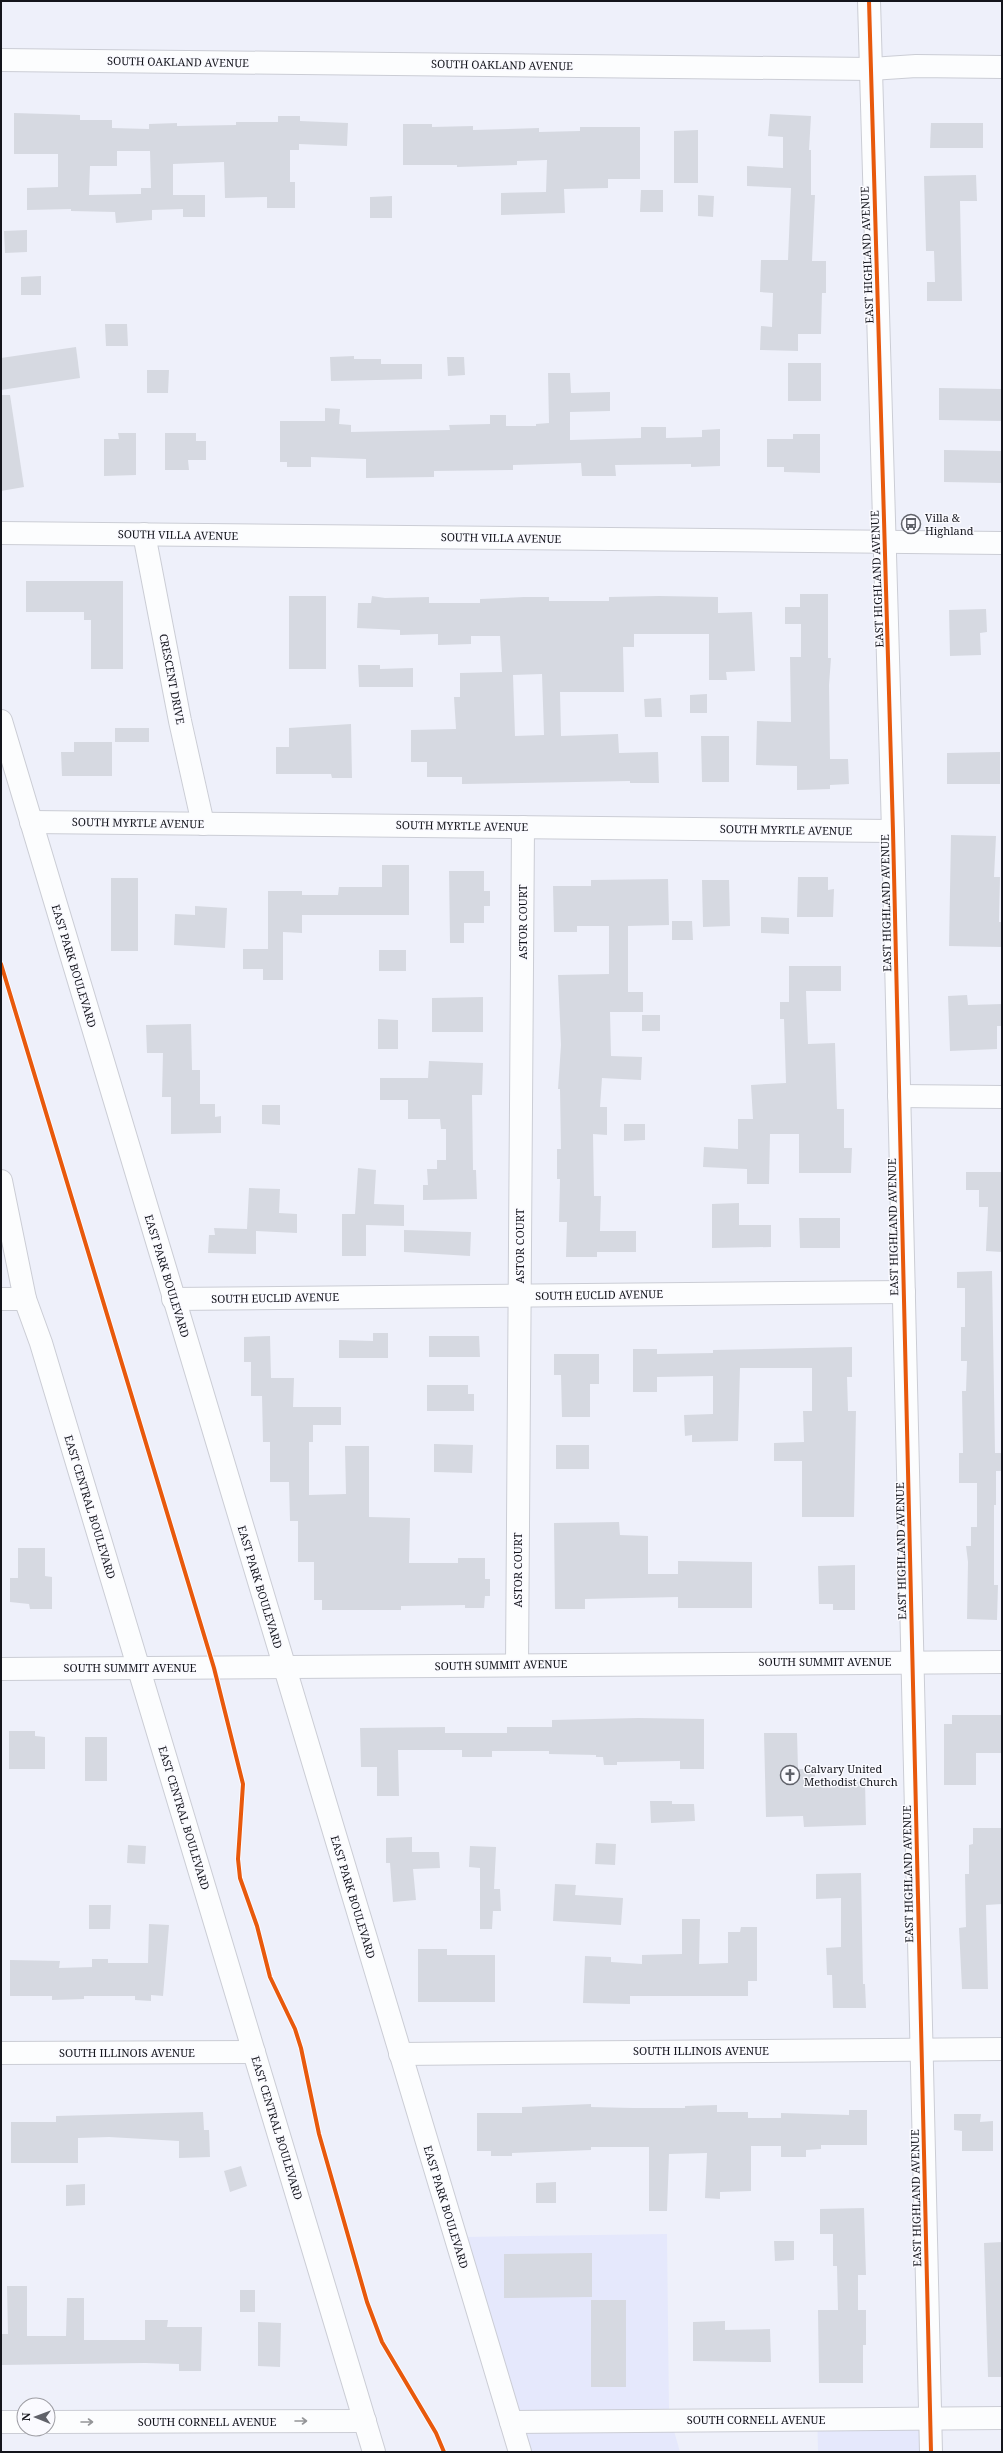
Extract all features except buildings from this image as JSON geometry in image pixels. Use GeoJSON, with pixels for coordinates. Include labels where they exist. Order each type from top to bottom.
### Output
{"type":"FeatureCollection","features":[{"type":"Feature","properties":{"kind":"street","name":"EAST HIGHLAND AVENUE"},"geometry":{"type":"LineString","coordinates":[[869,1],[893,831],[931,2452]]}},
{"type":"Feature","properties":{"kind":"street","name":"SOUTH OAKLAND AVENUE"},"geometry":{"type":"LineString","coordinates":[[1,60],[871,69],[916,66],[1002,67]]}},
{"type":"Feature","properties":{"kind":"street","name":"SOUTH VILLA AVENUE"},"geometry":{"type":"LineString","coordinates":[[1,533],[1002,543]]}},
{"type":"Feature","properties":{"kind":"street","name":"CRESCENT DRIVE"},"geometry":{"type":"LineString","coordinates":[[144,534],[180,721],[203,824]]}},
{"type":"Feature","properties":{"kind":"street","name":"EAST PARK BOULEVARD"},"geometry":{"type":"LineString","coordinates":[[1,721],[173,1299],[520,2452]]}},
{"type":"Feature","properties":{"kind":"street","name":"SOUTH MYRTLE AVENUE"},"geometry":{"type":"LineString","coordinates":[[31,822],[893,831]]}},
{"type":"Feature","properties":{"kind":"street","name":"ASTOR COURT"},"geometry":{"type":"LineString","coordinates":[[517,1665],[523,827]]}},
{"type":"Feature","properties":{"kind":"street"},"geometry":{"type":"LineString","coordinates":[[899,1096],[1002,1097]]}},
{"type":"Feature","properties":{"kind":"street","name":"EAST CENTRAL BOULEVARD"},"geometry":{"type":"LineString","coordinates":[[1,1181],[25,1299],[41,1343],[374,2452]]}},
{"type":"Feature","properties":{"kind":"street","name":"SOUTH EUCLID AVENUE"},"geometry":{"type":"LineString","coordinates":[[173,1299],[904,1292]]}},
{"type":"Feature","properties":{"kind":"street"},"geometry":{"type":"LineString","coordinates":[[1,1299],[25,1299]]}},
{"type":"Feature","properties":{"kind":"street","name":"SOUTH SUMMIT AVENUE"},"geometry":{"type":"LineString","coordinates":[[1,1669],[1002,1662]]}},
{"type":"Feature","properties":{"kind":"street","name":"SOUTH ILLINOIS AVENUE"},"geometry":{"type":"LineString","coordinates":[[400,2054],[1002,2049]]}},
{"type":"Feature","properties":{"kind":"street","name":"SOUTH ILLINOIS AVENUE"},"geometry":{"type":"LineString","coordinates":[[1,2053],[254,2052]]}},
{"type":"Feature","properties":{"kind":"street","name":"SOUTH CORNELL AVENUE"},"geometry":{"type":"LineString","coordinates":[[511,2422],[1002,2418]]}},
{"type":"Feature","properties":{"kind":"street","name":"SOUTH CORNELL AVENUE"},"geometry":{"type":"LineString","coordinates":[[56,2422],[365,2421]]}},
{"type":"Feature","properties":{"kind":"street"},"geometry":{"type":"LineString","coordinates":[[1,2422],[16,2422]]}},
{"type":"Feature","properties":{"kind":"shaded area"},"geometry":{"type":"Polygon","coordinates":[[[667,2234],[669,2413],[680,2452],[529,2452],[464,2237],[667,2234]]]}},
{"type":"Feature","properties":{"kind":"shaded area"},"geometry":{"type":"Polygon","coordinates":[[[817,2410],[940,2410],[940,2452],[818,2452],[817,2410]]]}},
{"type":"Feature","properties":{"kind":"cycle path"},"geometry":{"type":"LineString","coordinates":[[869,1],[893,831],[931,2452]]}},
{"type":"Feature","properties":{"kind":"cycle path"},"geometry":{"type":"LineString","coordinates":[[1,964],[214,1668],[243,1784],[238,1859],[240,1878],[257,1926],[270,1977],[295,2029],[301,2048],[319,2134],[367,2302],[382,2342],[436,2433],[444,2452]]}},
{"type":"Feature","properties":{"kind":"place","name":"Villa & Highland"},"geometry":{"type":"Point","coordinates":[911,524]}},
{"type":"Feature","properties":{"kind":"place","name":"Calvary United Methodist Church"},"geometry":{"type":"Point","coordinates":[790,1775]}}]}
